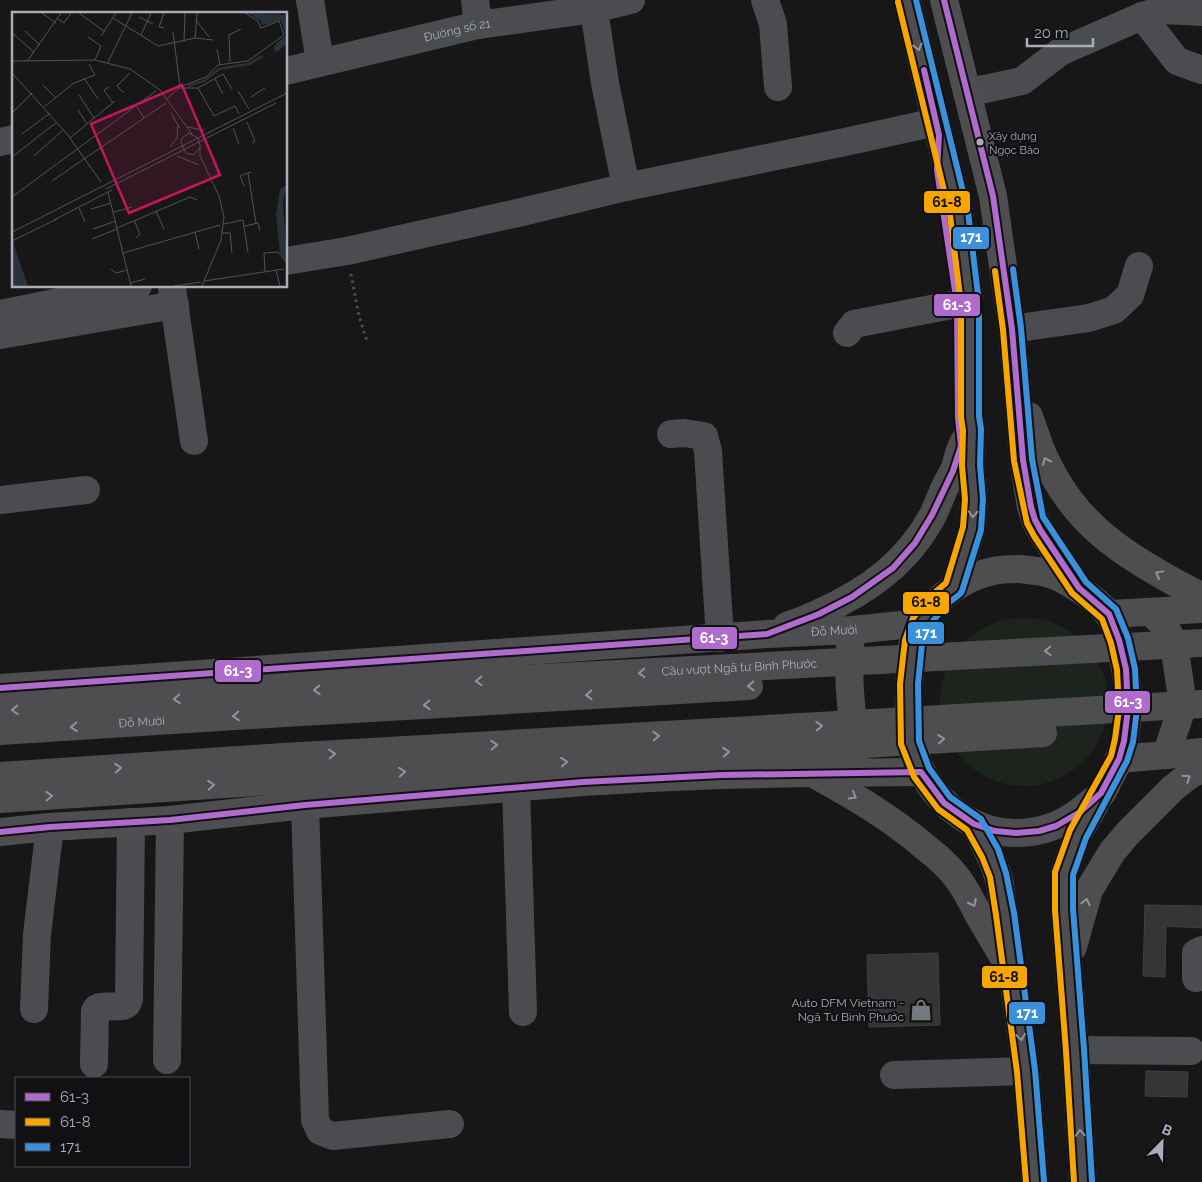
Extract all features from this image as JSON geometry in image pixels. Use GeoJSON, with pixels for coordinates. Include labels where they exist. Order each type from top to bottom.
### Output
{"type":"FeatureCollection","features":[{"type":"Feature","properties":{"kind":"highway"},"geometry":{"type":"LineString","coordinates":[[907,0],[959,213],[970,303],[970,416],[968,447],[974,499],[972,529],[954,588]]}},
{"type":"Feature","properties":{"kind":"highway"},"geometry":{"type":"LineString","coordinates":[[944,0],[993,196],[1012,329],[1023,460],[1035,520],[1079,588]]}},
{"type":"Feature","properties":{"kind":"highway"},"geometry":{"type":"LineString","coordinates":[[938,128],[937,170],[956,304],[958,418],[968,447]]}},
{"type":"Feature","properties":{"kind":"highway"},"geometry":{"type":"LineString","coordinates":[[1016,372],[1030,422],[1047,462],[1064,494],[1079,513],[1105,538],[1135,560],[1202,596]]}},
{"type":"Feature","properties":{"kind":"highway"},"geometry":{"type":"LineString","coordinates":[[767,634],[819,614],[852,597],[892,568],[915,543],[932,516],[953,471],[968,447]]}},
{"type":"Feature","properties":{"kind":"highway"},"geometry":{"type":"LineString","coordinates":[[1083,1182],[1064,909],[1064,873],[1078,834],[1101,793],[1119,759],[1124,741],[1128,709],[1126,669],[1119,640],[1109,614],[1079,588],[1048,573],[1020,569],[993,571],[972,578],[954,588],[940,599],[920,623],[913,642],[909,684],[910,743],[922,772],[944,803],[974,824],[995,831],[1016,833],[1038,831],[1056,826],[1080,812],[1101,793]]}},
{"type":"Feature","properties":{"kind":"highway"},"geometry":{"type":"LineString","coordinates":[[1109,614],[1202,609]]}},
{"type":"Feature","properties":{"kind":"highway"},"geometry":{"type":"LineString","coordinates":[[1151,612],[1165,626],[1172,640],[1181,691],[1182,702],[1180,711],[1166,755]]}},
{"type":"Feature","properties":{"kind":"highway","name":"Đỗ Mười"},"geometry":{"type":"LineString","coordinates":[[0,688],[767,634],[853,630],[920,623]]}},
{"type":"Feature","properties":{"kind":"highway"},"geometry":{"type":"LineString","coordinates":[[853,630],[850,641],[850,658],[853,724],[858,745],[879,772]]}},
{"type":"Feature","properties":{"kind":"highway","name":"Cầu vượt Ngã tư Bình Phước"},"geometry":{"type":"LineString","coordinates":[[282,702],[1202,643]]}},
{"type":"Feature","properties":{"kind":"highway","name":"Cầu vượt Ngã tư Bình Phước"},"geometry":{"type":"LineString","coordinates":[[282,702],[1202,660]]}},
{"type":"Feature","properties":{"kind":"highway","name":"Đỗ Mười"},"geometry":{"type":"LineString","coordinates":[[0,711],[282,702]]}},
{"type":"Feature","properties":{"kind":"highway","name":"Đỗ Mười"},"geometry":{"type":"LineString","coordinates":[[0,731],[282,702]]}},
{"type":"Feature","properties":{"kind":"highway"},"geometry":{"type":"LineString","coordinates":[[0,799],[283,768],[1202,704]]}},
{"type":"Feature","properties":{"kind":"highway"},"geometry":{"type":"LineString","coordinates":[[0,776],[283,768],[1202,723]]}},
{"type":"Feature","properties":{"kind":"highway"},"geometry":{"type":"LineString","coordinates":[[1119,759],[1202,752]]}},
{"type":"Feature","properties":{"kind":"highway"},"geometry":{"type":"LineString","coordinates":[[1068,966],[1089,890],[1102,866],[1128,834],[1173,788],[1191,774],[1202,769]]}},
{"type":"Feature","properties":{"kind":"highway"},"geometry":{"type":"LineString","coordinates":[[0,832],[170,820],[305,805],[650,778],[811,772],[922,772]]}},
{"type":"Feature","properties":{"kind":"highway"},"geometry":{"type":"LineString","coordinates":[[811,772],[893,822],[913,836],[945,864],[969,894],[980,918],[1012,972]]}},
{"type":"Feature","properties":{"kind":"highway"},"geometry":{"type":"LineString","coordinates":[[974,824],[990,853],[998,875],[1026,1071],[1035,1182]]}},
{"type":"Feature","properties":{"kind":"street"},"geometry":{"type":"LineString","coordinates":[[310,0],[320,62]]}},
{"type":"Feature","properties":{"kind":"street","name":"Đường số 21"},"geometry":{"type":"LineString","coordinates":[[288,70],[477,13],[594,9],[631,0]]}},
{"type":"Feature","properties":{"kind":"street"},"geometry":{"type":"LineString","coordinates":[[765,0],[773,24],[778,87]]}},
{"type":"Feature","properties":{"kind":"street"},"geometry":{"type":"LineString","coordinates":[[594,9],[605,83],[626,187]]}},
{"type":"Feature","properties":{"kind":"street"},"geometry":{"type":"LineString","coordinates":[[1159,9],[1177,61],[1202,70]]}},
{"type":"Feature","properties":{"kind":"street"},"geometry":{"type":"LineString","coordinates":[[967,91],[1022,81],[1060,52],[1159,9],[1202,12]]}},
{"type":"Feature","properties":{"kind":"street"},"geometry":{"type":"LineString","coordinates":[[288,261],[347,251],[626,187],[845,142],[938,128]]}},
{"type":"Feature","properties":{"kind":"street"},"geometry":{"type":"LineString","coordinates":[[1012,329],[1089,318],[1114,310],[1130,295],[1139,266]]}},
{"type":"Feature","properties":{"kind":"street"},"geometry":{"type":"LineString","coordinates":[[0,314],[123,288]]}},
{"type":"Feature","properties":{"kind":"street"},"geometry":{"type":"LineString","coordinates":[[0,335],[173,296],[194,441]]}},
{"type":"Feature","properties":{"kind":"street"},"geometry":{"type":"LineString","coordinates":[[847,333],[854,324],[956,304]]}},
{"type":"Feature","properties":{"kind":"street"},"geometry":{"type":"LineString","coordinates":[[671,434],[684,432],[704,436],[708,451],[720,638]]}},
{"type":"Feature","properties":{"kind":"street"},"geometry":{"type":"LineString","coordinates":[[0,500],[86,490]]}},
{"type":"Feature","properties":{"kind":"street"},"geometry":{"type":"LineString","coordinates":[[516,788],[524,1012]]}},
{"type":"Feature","properties":{"kind":"street"},"geometry":{"type":"LineString","coordinates":[[305,805],[315,1120],[320,1132],[333,1136],[450,1124]]}},
{"type":"Feature","properties":{"kind":"street"},"geometry":{"type":"LineString","coordinates":[[167,1060],[170,820]]}},
{"type":"Feature","properties":{"kind":"street"},"geometry":{"type":"LineString","coordinates":[[94,1064],[95,1011],[100,1007],[123,1006],[127,1004],[129,999],[131,822]]}},
{"type":"Feature","properties":{"kind":"street"},"geometry":{"type":"LineString","coordinates":[[34,1009],[37,934],[50,827]]}},
{"type":"Feature","properties":{"kind":"street"},"geometry":{"type":"LineString","coordinates":[[1196,978],[1196,953],[1202,950]]}},
{"type":"Feature","properties":{"kind":"street"},"geometry":{"type":"LineString","coordinates":[[1075,1050],[1191,1051]]}},
{"type":"Feature","properties":{"kind":"street"},"geometry":{"type":"LineString","coordinates":[[894,1075],[1026,1071]]}},
{"type":"Feature","properties":{"kind":"street"},"geometry":{"type":"LineString","coordinates":[[0,1124],[15,1125]]}},
{"type":"Feature","properties":{"kind":"path"},"geometry":{"type":"LineString","coordinates":[[347,251],[367,341]]}},
{"type":"Feature","properties":{"kind":"shaded area"},"geometry":{"type":"Polygon","coordinates":[[[1032,618],[1056,624],[1084,642],[1094,655],[1105,677],[1108,702],[1105,727],[1094,749],[1084,762],[1071,772],[1049,783],[1016,786],[999,783],[984,776],[970,767],[959,756],[943,727],[940,694],[943,677],[950,662],[959,648],[970,637],[999,621],[1032,618]]]}},
{"type":"Feature","properties":{"kind":"building"},"geometry":{"type":"Polygon","coordinates":[[[1145,905],[1202,906],[1202,928],[1166,926],[1165,977],[1143,976],[1145,905]]]}},
{"type":"Feature","properties":{"kind":"building"},"geometry":{"type":"Polygon","coordinates":[[[938,953],[940,1025],[869,1027],[867,955],[938,953]]]}},
{"type":"Feature","properties":{"kind":"building"},"geometry":{"type":"Polygon","coordinates":[[[1146,1071],[1188,1072],[1187,1097],[1145,1096],[1146,1071]]]}},
{"type":"Feature","properties":{"kind":"transit line","name":"171"},"geometry":{"type":"LineString","coordinates":[[916,0],[968,212],[979,303],[979,416],[983,499],[981,530],[962,591],[946,605],[928,627],[922,644],[918,684],[919,741],[929,768],[950,797],[981,819],[998,849],[1006,873],[1014,913],[1035,1070],[1044,1181]]}},
{"type":"Feature","properties":{"kind":"transit line","name":"61-3"},"geometry":{"type":"LineString","coordinates":[[0,832],[170,820],[305,805],[583,782],[722,775],[921,772],[944,803],[974,824],[995,831],[1016,833],[1039,831],[1056,826],[1080,812],[1101,793],[1119,759],[1124,741],[1128,709],[1126,669],[1119,640],[1109,614],[1079,588],[1041,531],[1031,507],[1023,460],[1012,329],[993,196],[944,0]]}},
{"type":"Feature","properties":{"kind":"transit line","name":"61-8"},"geometry":{"type":"LineString","coordinates":[[898,2],[950,215],[961,304],[962,466],[965,499],[963,527],[946,583],[934,593],[913,618],[905,640],[900,684],[901,744],[914,777],[938,809],[967,830],[982,857],[990,877],[1017,1072],[1026,1182]]}},
{"type":"Feature","properties":{"kind":"transit line","name":"61-3"},"geometry":{"type":"LineString","coordinates":[[0,688],[767,634],[819,614],[852,597],[893,568],[915,543],[932,515],[953,471],[961,446],[958,418],[957,304],[937,170],[939,135],[924,70]]}},
{"type":"Feature","properties":{"kind":"transit line","name":"171"},"geometry":{"type":"LineString","coordinates":[[1013,269],[1021,328],[1032,459],[1043,517],[1086,582],[1116,609],[1128,638],[1135,669],[1137,709],[1133,742],[1127,761],[1086,838],[1073,875],[1073,909],[1092,1181]]}},
{"type":"Feature","properties":{"kind":"transit line","name":"61-8"},"geometry":{"type":"LineString","coordinates":[[995,271],[1003,330],[1014,461],[1027,523],[1072,593],[1102,619],[1111,643],[1117,670],[1119,709],[1111,756],[1070,830],[1055,872],[1055,910],[1074,1182]]}},
{"type":"Feature","properties":{"kind":"place","name":"Xây dựng Ngọc Bảo"},"geometry":{"type":"Point","coordinates":[980,142]}},
{"type":"Feature","properties":{"kind":"place","name":"Auto DFM Vietnam - Ngã Tư Bình Phước"},"geometry":{"type":"Point","coordinates":[921,1010]}}]}
